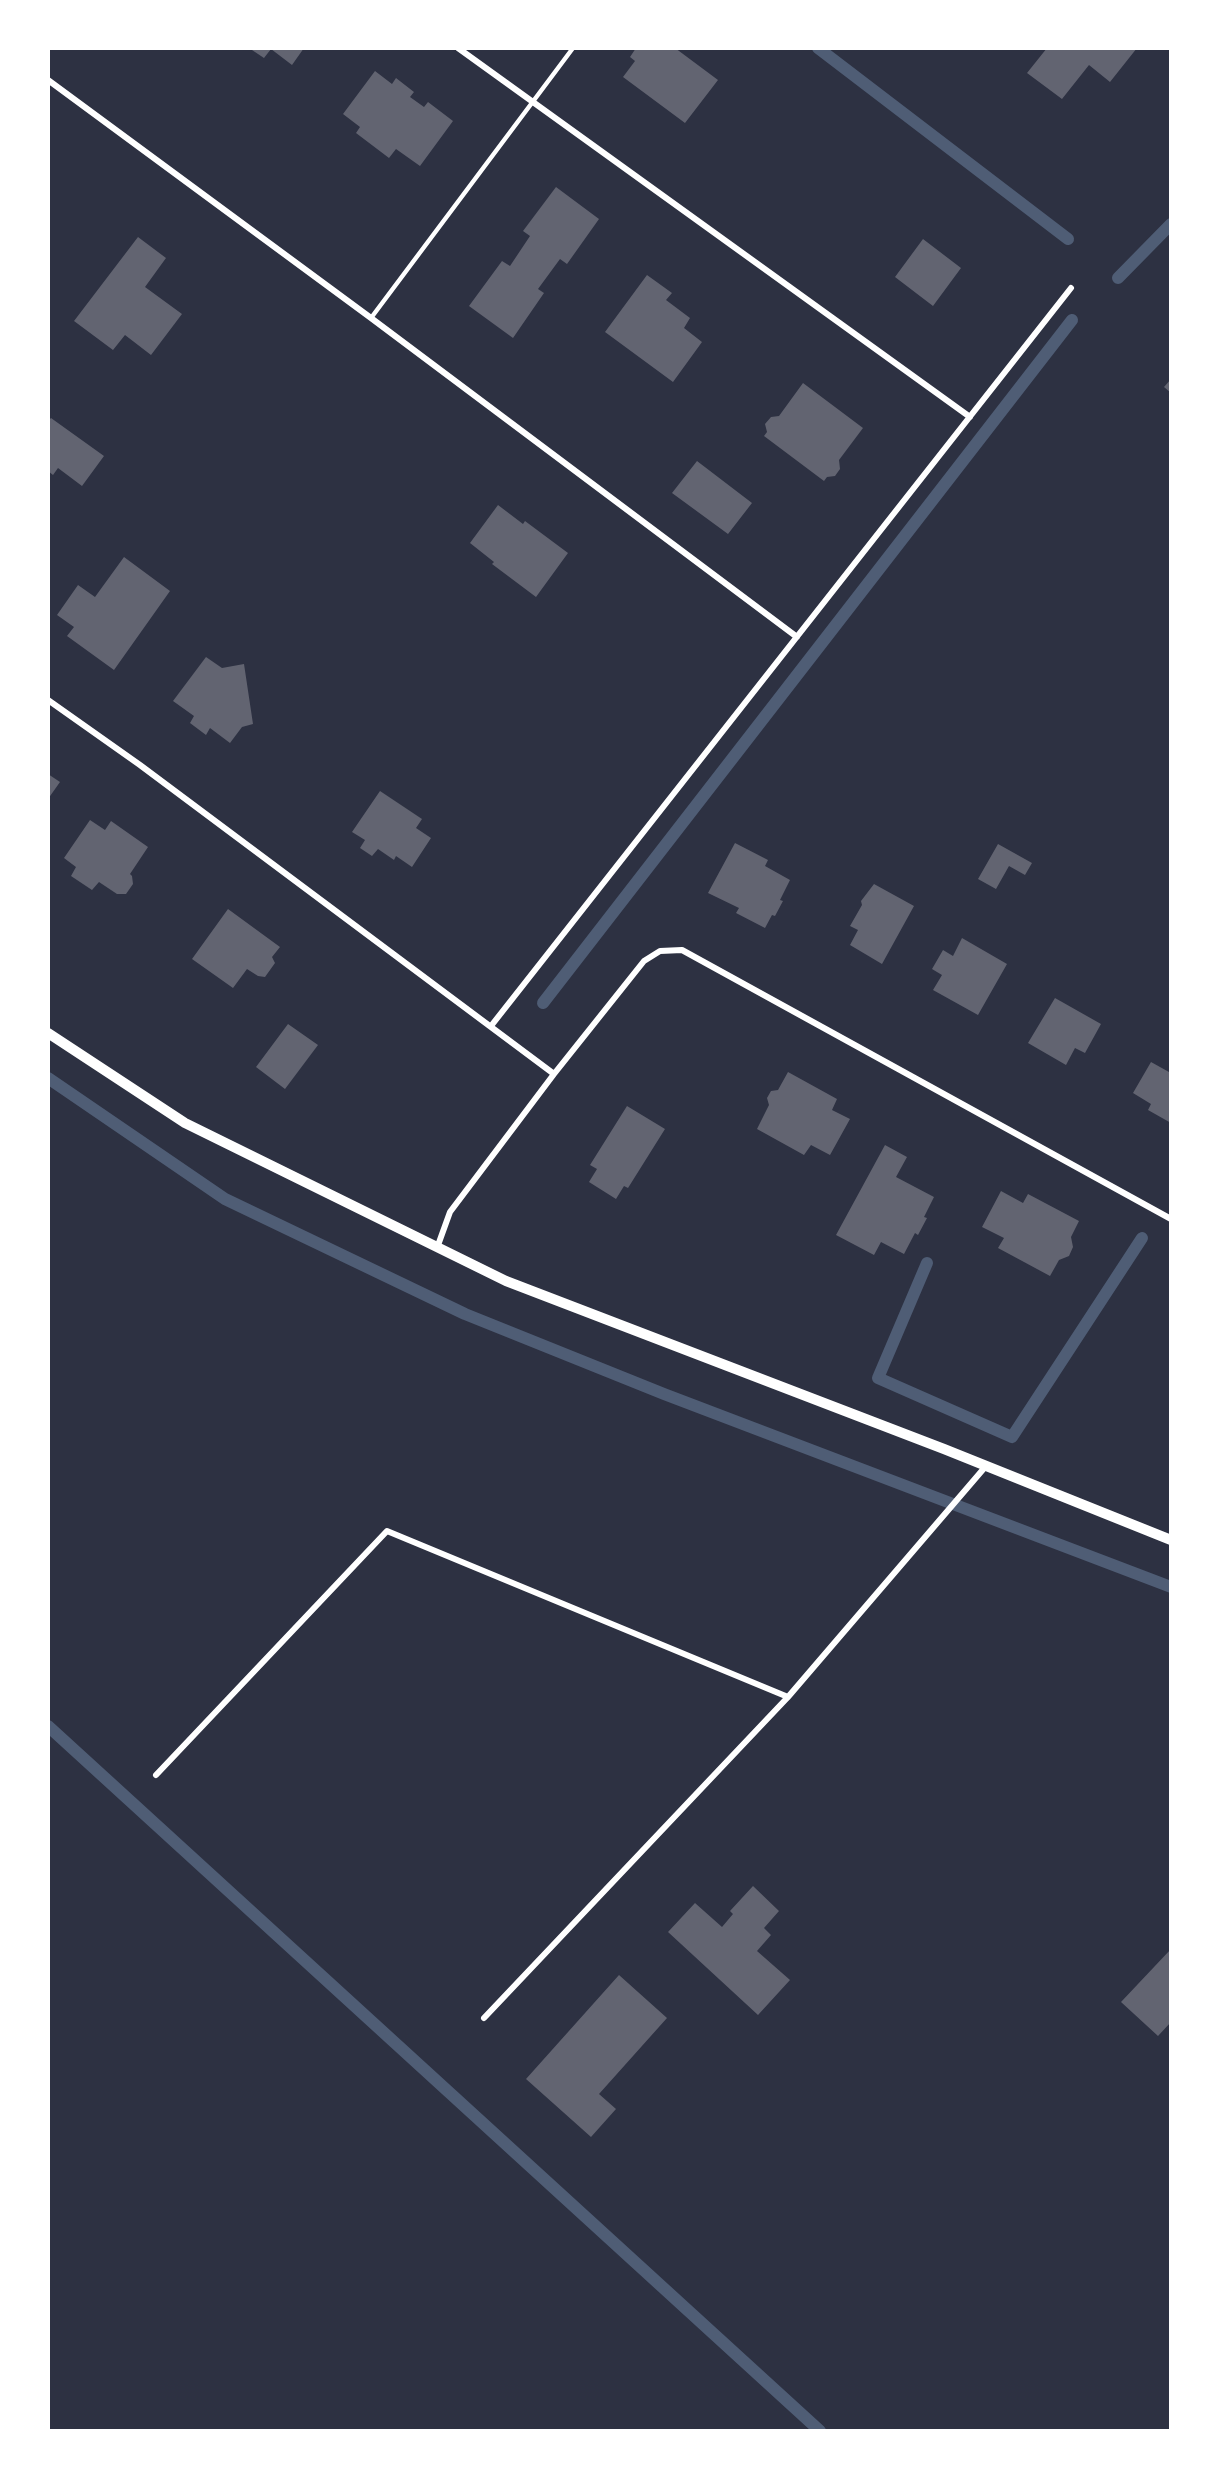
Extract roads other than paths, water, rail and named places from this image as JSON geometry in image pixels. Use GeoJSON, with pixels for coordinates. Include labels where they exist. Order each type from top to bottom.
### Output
{"type":"FeatureCollection","features":[{"type":"Feature","properties":{"kind":"street"},"geometry":{"type":"LineString","coordinates":[[458,48],[969,417]]}},
{"type":"Feature","properties":{"kind":"street"},"geometry":{"type":"LineString","coordinates":[[48,80],[797,637]]}},
{"type":"Feature","properties":{"kind":"street"},"geometry":{"type":"LineString","coordinates":[[491,1026],[1071,288]]}},
{"type":"Feature","properties":{"kind":"street"},"geometry":{"type":"LineString","coordinates":[[48,700],[149,772],[554,1074]]}},
{"type":"Feature","properties":{"kind":"street"},"geometry":{"type":"LineString","coordinates":[[438,1248],[450,1212],[554,1074],[644,961],[660,951],[682,950],[1171,1219]]}},
{"type":"Feature","properties":{"kind":"street"},"geometry":{"type":"LineString","coordinates":[[48,1034],[185,1123],[506,1281],[986,1466],[1171,1540]]}},
{"type":"Feature","properties":{"kind":"street"},"geometry":{"type":"LineString","coordinates":[[484,2018],[788,1696],[986,1466]]}},
{"type":"Feature","properties":{"kind":"street"},"geometry":{"type":"LineString","coordinates":[[156,1775],[387,1531],[788,1696]]}},
{"type":"Feature","properties":{"kind":"lane"},"geometry":{"type":"LineString","coordinates":[[371,318],[573,48]]}},
{"type":"Feature","properties":{"kind":"waterway"},"geometry":{"type":"LineString","coordinates":[[818,48],[1068,239]]}},
{"type":"Feature","properties":{"kind":"waterway"},"geometry":{"type":"LineString","coordinates":[[1118,278],[1171,224]]}},
{"type":"Feature","properties":{"kind":"waterway"},"geometry":{"type":"LineString","coordinates":[[543,1003],[1072,320]]}},
{"type":"Feature","properties":{"kind":"waterway"},"geometry":{"type":"LineString","coordinates":[[48,1078],[225,1199],[465,1314],[664,1394],[1171,1587]]}},
{"type":"Feature","properties":{"kind":"waterway"},"geometry":{"type":"LineString","coordinates":[[927,1263],[878,1378],[1012,1437],[1142,1238]]}},
{"type":"Feature","properties":{"kind":"waterway"},"geometry":{"type":"LineString","coordinates":[[48,1726],[820,2431]]}}]}
